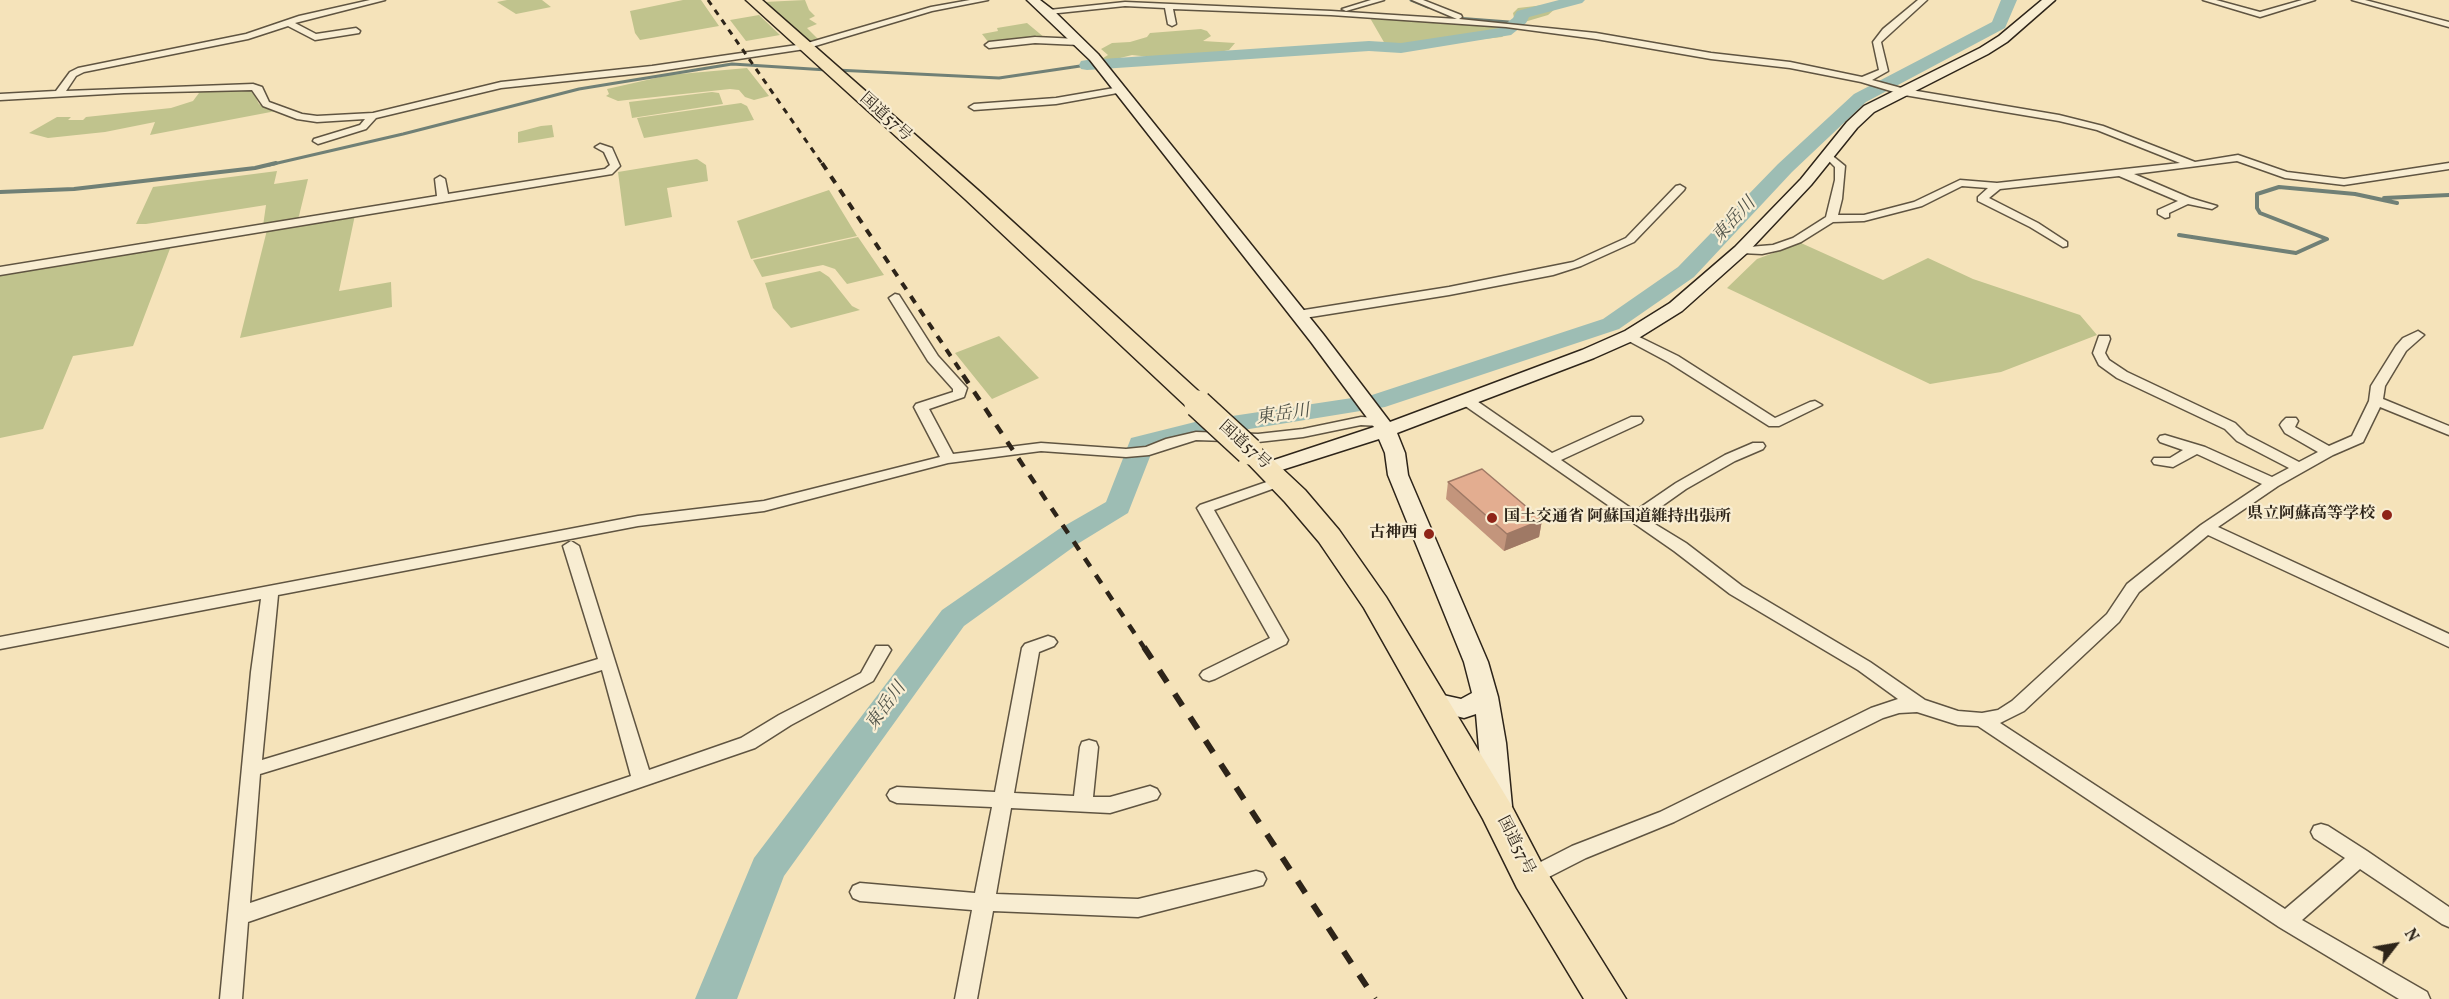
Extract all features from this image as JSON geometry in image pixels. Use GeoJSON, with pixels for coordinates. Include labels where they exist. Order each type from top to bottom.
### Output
{"type":"FeatureCollection","features":[{"type":"Feature","properties":{"kind":"highway","name":"国道57号"},"geometry":{"type":"LineString","coordinates":[[753,0],[972,195],[1266,467],[1329,536],[1377,604],[1498,813],[1530,878],[1606,999]]}},
{"type":"Feature","properties":{"kind":"street"},"geometry":{"type":"LineString","coordinates":[[59,93],[73,74],[81,70],[248,36],[368,1],[381,0]]}},
{"type":"Feature","properties":{"kind":"street"},"geometry":{"type":"LineString","coordinates":[[0,97],[253,87],[259,89],[262,100],[266,104],[300,117],[316,119],[374,116],[501,85],[652,69],[804,46],[931,9],[984,0]]}},
{"type":"Feature","properties":{"kind":"street"},"geometry":{"type":"LineString","coordinates":[[1033,0],[1050,12],[1120,90],[1298,315],[1380,423],[1395,453],[1398,476],[1476,662],[1486,697],[1493,743],[1498,813]]}},
{"type":"Feature","properties":{"kind":"street"},"geometry":{"type":"LineString","coordinates":[[1180,6],[1199,0]]}},
{"type":"Feature","properties":{"kind":"street"},"geometry":{"type":"LineString","coordinates":[[1331,13],[1380,0]]}},
{"type":"Feature","properties":{"kind":"street"},"geometry":{"type":"LineString","coordinates":[[1416,0],[1459,17]]}},
{"type":"Feature","properties":{"kind":"street"},"geometry":{"type":"LineString","coordinates":[[1863,80],[1884,70],[1877,42],[1886,31],[1923,0]]}},
{"type":"Feature","properties":{"kind":"street"},"geometry":{"type":"LineString","coordinates":[[1209,675],[1280,640],[1205,508],[1266,467],[1380,423],[1466,400],[1588,354],[1629,336],[1676,308],[1741,250],[1829,156],[1852,125],[1869,109],[2003,39],[2048,0]]}},
{"type":"Feature","properties":{"kind":"street"},"geometry":{"type":"LineString","coordinates":[[2207,0],[2260,15],[2311,0]]}},
{"type":"Feature","properties":{"kind":"street"},"geometry":{"type":"LineString","coordinates":[[2356,0],[2449,25]]}},
{"type":"Feature","properties":{"kind":"street"},"geometry":{"type":"LineString","coordinates":[[1050,12],[1168,3],[1180,6],[1331,13],[1515,26],[1613,39],[1711,56],[1790,65],[1863,80],[1904,92],[2059,118],[2100,128],[2194,165]]}},
{"type":"Feature","properties":{"kind":"street"},"geometry":{"type":"LineString","coordinates":[[1168,3],[1172,24]]}},
{"type":"Feature","properties":{"kind":"street"},"geometry":{"type":"LineString","coordinates":[[289,23],[315,37],[356,31]]}},
{"type":"Feature","properties":{"kind":"street"},"geometry":{"type":"LineString","coordinates":[[989,45],[1035,40],[1079,42]]}},
{"type":"Feature","properties":{"kind":"street"},"geometry":{"type":"LineString","coordinates":[[974,107],[1056,101],[1120,90]]}},
{"type":"Feature","properties":{"kind":"street"},"geometry":{"type":"LineString","coordinates":[[318,141],[363,127],[374,116]]}},
{"type":"Feature","properties":{"kind":"street"},"geometry":{"type":"LineString","coordinates":[[0,271],[608,172],[615,166],[608,150],[600,147]]}},
{"type":"Feature","properties":{"kind":"street"},"geometry":{"type":"LineString","coordinates":[[1829,156],[1840,166],[1838,199],[1831,219]]}},
{"type":"Feature","properties":{"kind":"street"},"geometry":{"type":"LineString","coordinates":[[1741,250],[1762,251],[1776,248],[1797,240],[1831,219],[1864,218],[1908,207],[1960,183],[1997,186],[2044,182],[2117,171],[2194,165],[2238,158],[2285,175],[2344,182],[2449,166]]}},
{"type":"Feature","properties":{"kind":"street"},"geometry":{"type":"LineString","coordinates":[[2117,171],[2187,201],[2212,206]]}},
{"type":"Feature","properties":{"kind":"street"},"geometry":{"type":"LineString","coordinates":[[440,179],[443,198]]}},
{"type":"Feature","properties":{"kind":"street"},"geometry":{"type":"LineString","coordinates":[[1997,186],[1982,199],[2034,225],[2063,244]]}},
{"type":"Feature","properties":{"kind":"street"},"geometry":{"type":"LineString","coordinates":[[1298,315],[1449,291],[1553,271],[1577,264],[1630,240],[1680,188]]}},
{"type":"Feature","properties":{"kind":"street"},"geometry":{"type":"LineString","coordinates":[[2164,215],[2162,212],[2187,201]]}},
{"type":"Feature","properties":{"kind":"street"},"geometry":{"type":"LineString","coordinates":[[895,298],[933,358],[960,388],[959,394],[952,398],[921,407],[948,459]]}},
{"type":"Feature","properties":{"kind":"street"},"geometry":{"type":"LineString","coordinates":[[1466,400],[1680,547],[1736,590],[1864,666],[1919,705],[1958,718],[1982,720],[2003,715],[2018,706],[2113,618],[2133,588],[2206,528],[2273,483],[2328,452],[2358,439],[2376,401],[2378,386],[2401,349],[2418,335]]}},
{"type":"Feature","properties":{"kind":"street"},"geometry":{"type":"LineString","coordinates":[[1629,336],[1673,359],[1774,423],[1815,405]]}},
{"type":"Feature","properties":{"kind":"street"},"geometry":{"type":"LineString","coordinates":[[2104,339],[2099,353],[2104,362],[2122,375],[2230,426],[2242,438],[2301,469]]}},
{"type":"Feature","properties":{"kind":"street"},"geometry":{"type":"LineString","coordinates":[[2376,401],[2449,431]]}},
{"type":"Feature","properties":{"kind":"street"},"geometry":{"type":"LineString","coordinates":[[1551,459],[1636,420]]}},
{"type":"Feature","properties":{"kind":"street"},"geometry":{"type":"LineString","coordinates":[[2291,420],[2287,425],[2290,430],[2328,452]]}},
{"type":"Feature","properties":{"kind":"street"},"geometry":{"type":"LineString","coordinates":[[0,643],[638,521],[764,506],[948,459],[1041,447],[1126,453],[1149,451],[1171,442],[1196,436],[1258,438],[1303,433],[1361,421],[1380,423]]}},
{"type":"Feature","properties":{"kind":"street"},"geometry":{"type":"LineString","coordinates":[[2165,439],[2211,453],[2273,483]]}},
{"type":"Feature","properties":{"kind":"street"},"geometry":{"type":"LineString","coordinates":[[1635,518],[1681,486],[1730,458],[1758,446]]}},
{"type":"Feature","properties":{"kind":"street"},"geometry":{"type":"LineString","coordinates":[[2159,461],[2173,463],[2194,449]]}},
{"type":"Feature","properties":{"kind":"street"},"geometry":{"type":"LineString","coordinates":[[2206,528],[2449,641]]}},
{"type":"Feature","properties":{"kind":"street"},"geometry":{"type":"LineString","coordinates":[[571,546],[642,780]]}},
{"type":"Feature","properties":{"kind":"street"},"geometry":{"type":"LineString","coordinates":[[231,999],[264,631],[270,592]]}},
{"type":"Feature","properties":{"kind":"street"},"geometry":{"type":"LineString","coordinates":[[966,999],[1032,648],[1048,642]]}},
{"type":"Feature","properties":{"kind":"street"},"geometry":{"type":"LineString","coordinates":[[239,916],[748,743],[784,720],[867,677],[882,651]]}},
{"type":"Feature","properties":{"kind":"street"},"geometry":{"type":"LineString","coordinates":[[251,770],[608,662]]}},
{"type":"Feature","properties":{"kind":"street"},"geometry":{"type":"LineString","coordinates":[[1434,702],[1464,709],[1486,697]]}},
{"type":"Feature","properties":{"kind":"street"},"geometry":{"type":"LineString","coordinates":[[1530,878],[1579,852],[1667,817],[1877,712],[1898,706],[1919,705]]}},
{"type":"Feature","properties":{"kind":"street"},"geometry":{"type":"LineString","coordinates":[[1982,720],[2286,921],[2419,999]]}},
{"type":"Feature","properties":{"kind":"street"},"geometry":{"type":"LineString","coordinates":[[1083,804],[1089,747]]}},
{"type":"Feature","properties":{"kind":"street"},"geometry":{"type":"LineString","coordinates":[[897,795],[1110,805],[1149,794]]}},
{"type":"Feature","properties":{"kind":"street"},"geometry":{"type":"LineString","coordinates":[[2320,831],[2449,918]]}},
{"type":"Feature","properties":{"kind":"street"},"geometry":{"type":"LineString","coordinates":[[2286,921],[2360,857]]}},
{"type":"Feature","properties":{"kind":"street"},"geometry":{"type":"LineString","coordinates":[[860,892],[984,902],[1138,908],[1256,879]]}},
{"type":"Feature","properties":{"kind":"green space"},"geometry":{"type":"Polygon","coordinates":[[[542,0],[551,7],[516,14],[497,2],[542,0]]]}},
{"type":"Feature","properties":{"kind":"green space"},"geometry":{"type":"Polygon","coordinates":[[[683,0],[701,0],[719,26],[640,40],[635,33],[630,11],[683,0]]]}},
{"type":"Feature","properties":{"kind":"green space"},"geometry":{"type":"Polygon","coordinates":[[[805,0],[809,10],[815,16],[809,19],[817,24],[807,28],[819,40],[808,43],[764,2],[805,0]]]}},
{"type":"Feature","properties":{"kind":"green space"},"geometry":{"type":"Polygon","coordinates":[[[1562,3],[1548,15],[1521,23],[1502,37],[1414,47],[1385,44],[1370,18],[1483,22],[1508,29],[1515,22],[1513,13],[1518,8],[1562,3]]]}},
{"type":"Feature","properties":{"kind":"green space"},"geometry":{"type":"Polygon","coordinates":[[[759,15],[780,35],[746,41],[730,20],[759,15]]]}},
{"type":"Feature","properties":{"kind":"green space"},"geometry":{"type":"Polygon","coordinates":[[[1027,23],[1045,38],[989,43],[982,34],[998,31],[997,28],[1027,23]]]}},
{"type":"Feature","properties":{"kind":"green space"},"geometry":{"type":"Polygon","coordinates":[[[1201,29],[1207,31],[1211,36],[1203,41],[1235,43],[1229,50],[1215,53],[1159,58],[1132,55],[1108,61],[1100,60],[1108,55],[1101,49],[1112,43],[1130,42],[1147,37],[1150,33],[1201,29]]]}},
{"type":"Feature","properties":{"kind":"green space"},"geometry":{"type":"Polygon","coordinates":[[[747,68],[769,96],[754,100],[745,97],[739,90],[730,89],[618,101],[606,96],[609,94],[607,89],[669,75],[747,68]]]}},
{"type":"Feature","properties":{"kind":"green space"},"geometry":{"type":"Polygon","coordinates":[[[194,90],[252,90],[259,104],[276,111],[150,135],[155,122],[105,132],[48,138],[29,133],[57,117],[83,120],[86,117],[171,108],[193,101],[199,93],[194,90]]]}},
{"type":"Feature","properties":{"kind":"green space"},"geometry":{"type":"Polygon","coordinates":[[[719,93],[723,104],[632,118],[629,102],[719,93]]]}},
{"type":"Feature","properties":{"kind":"green space"},"geometry":{"type":"Polygon","coordinates":[[[741,103],[747,106],[754,120],[644,138],[637,118],[741,103]]]}},
{"type":"Feature","properties":{"kind":"green space"},"geometry":{"type":"Polygon","coordinates":[[[552,125],[554,137],[518,143],[518,132],[552,125]]]}},
{"type":"Feature","properties":{"kind":"green space"},"geometry":{"type":"Polygon","coordinates":[[[697,159],[706,165],[708,181],[667,188],[672,217],[625,226],[618,172],[697,159]]]}},
{"type":"Feature","properties":{"kind":"green space"},"geometry":{"type":"Polygon","coordinates":[[[277,171],[274,184],[308,179],[298,220],[263,226],[266,205],[136,224],[153,187],[277,171]]]}},
{"type":"Feature","properties":{"kind":"green space"},"geometry":{"type":"Polygon","coordinates":[[[829,190],[857,236],[751,259],[737,221],[829,190]]]}},
{"type":"Feature","properties":{"kind":"green space"},"geometry":{"type":"Polygon","coordinates":[[[355,215],[339,291],[391,282],[392,307],[240,338],[267,230],[355,215]]]}},
{"type":"Feature","properties":{"kind":"green space"},"geometry":{"type":"Polygon","coordinates":[[[858,237],[884,275],[847,284],[835,269],[823,265],[762,277],[753,260],[858,237]]]}},
{"type":"Feature","properties":{"kind":"green space"},"geometry":{"type":"Polygon","coordinates":[[[1801,243],[1883,280],[1928,258],[1973,279],[2080,315],[2097,335],[2001,372],[1930,384],[1727,288],[1757,259],[1801,243]]]}},
{"type":"Feature","properties":{"kind":"green space"},"geometry":{"type":"Polygon","coordinates":[[[171,246],[133,346],[73,356],[43,429],[0,438],[0,272],[171,246]]]}},
{"type":"Feature","properties":{"kind":"green space"},"geometry":{"type":"Polygon","coordinates":[[[820,271],[829,277],[852,306],[860,310],[791,328],[773,308],[765,283],[820,271]]]}},
{"type":"Feature","properties":{"kind":"green space"},"geometry":{"type":"Polygon","coordinates":[[[999,336],[1039,378],[992,399],[955,353],[999,336]]]}},
{"type":"Feature","properties":{"kind":"building"},"geometry":{"type":"Polygon","coordinates":[[[1482,469],[1542,520],[1507,534],[1448,482],[1482,469]]]}},
{"type":"Feature","properties":{"kind":"waterway"},"geometry":{"type":"LineString","coordinates":[[1411,0],[1428,7]]}},
{"type":"Feature","properties":{"kind":"waterway"},"geometry":{"type":"LineString","coordinates":[[1087,65],[1369,46],[1401,48],[1505,32],[1520,20],[1522,14],[1577,0]]}},
{"type":"Feature","properties":{"kind":"waterway","name":"東岳川"},"geometry":{"type":"LineString","coordinates":[[716,999],[768,869],[953,618],[1069,536],[1118,507],[1141,444],[1199,429],[1376,402],[1611,324],[1686,272],[1785,168],[1860,98],[1999,25],[2009,0]]}},
{"type":"Feature","properties":{"kind":"waterway"},"geometry":{"type":"LineString","coordinates":[[1456,18],[1509,22]]}},
{"type":"Feature","properties":{"kind":"waterway"},"geometry":{"type":"LineString","coordinates":[[269,165],[579,89],[732,64],[827,70]]}},
{"type":"Feature","properties":{"kind":"waterway"},"geometry":{"type":"LineString","coordinates":[[836,70],[999,78],[1087,65]]}},
{"type":"Feature","properties":{"kind":"waterway"},"geometry":{"type":"LineString","coordinates":[[0,192],[74,189],[255,168],[276,163]]}},
{"type":"Feature","properties":{"kind":"waterway"},"geometry":{"type":"LineString","coordinates":[[2179,235],[2296,253],[2327,239],[2260,213],[2257,208],[2257,194],[2279,187],[2355,194],[2397,203]]}},
{"type":"Feature","properties":{"kind":"waterway"},"geometry":{"type":"LineString","coordinates":[[2384,198],[2449,195]]}},
{"type":"Feature","properties":{"kind":"railway"},"geometry":{"type":"LineString","coordinates":[[708,0],[823,165]]}},
{"type":"Feature","properties":{"kind":"railway"},"geometry":{"type":"LineString","coordinates":[[822,163],[964,376]]}},
{"type":"Feature","properties":{"kind":"railway"},"geometry":{"type":"LineString","coordinates":[[963,375],[1145,649]]}},
{"type":"Feature","properties":{"kind":"railway"},"geometry":{"type":"LineString","coordinates":[[1144,647],[1375,999]]}},
{"type":"Feature","properties":{"kind":"place","name":"県立阿蘇高等学校"},"geometry":{"type":"Point","coordinates":[2387,515]}},
{"type":"Feature","properties":{"kind":"place","name":"国土交通省 阿蘇国道維持出張所"},"geometry":{"type":"Point","coordinates":[1492,518]}},
{"type":"Feature","properties":{"kind":"place","name":"古神西"},"geometry":{"type":"Point","coordinates":[1429,534]}}]}
